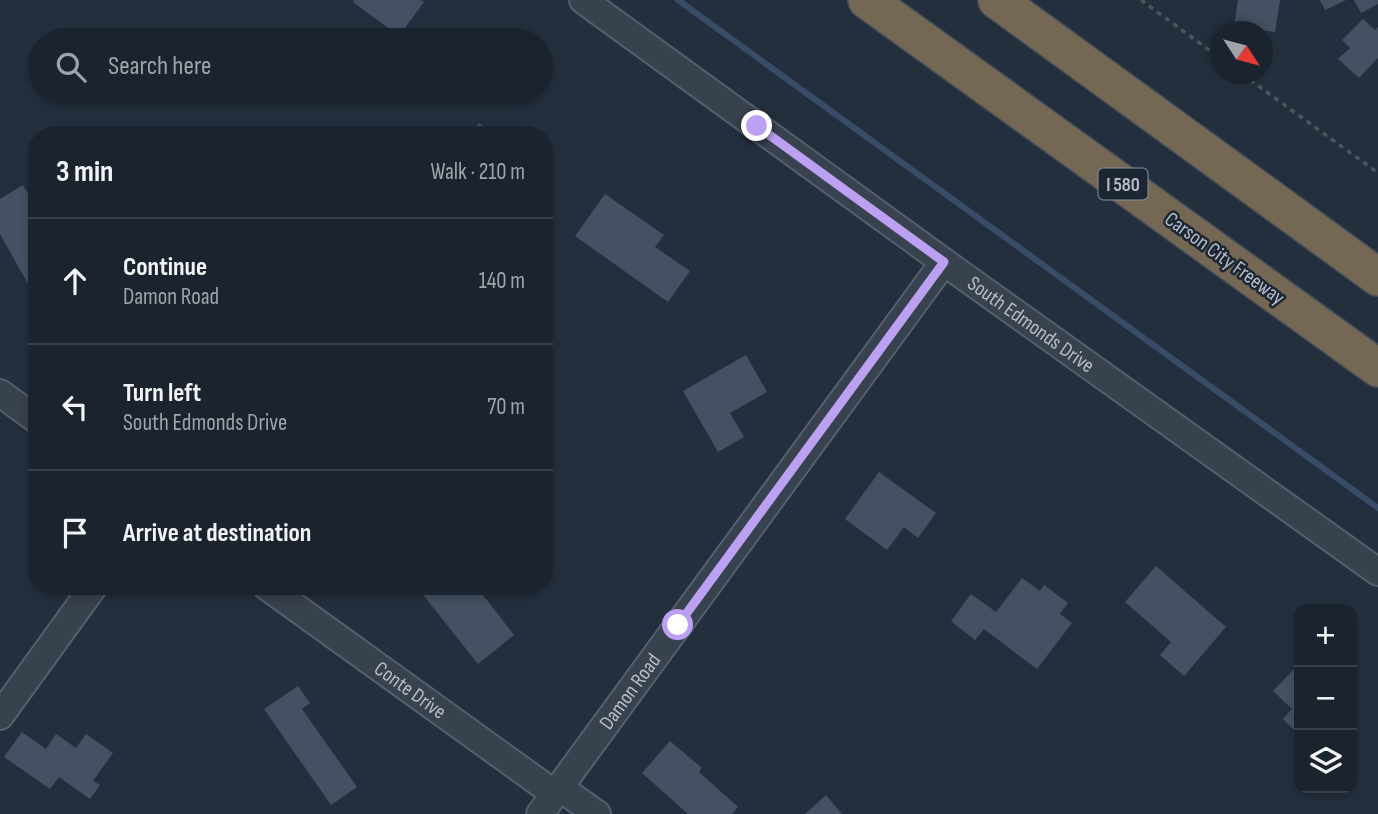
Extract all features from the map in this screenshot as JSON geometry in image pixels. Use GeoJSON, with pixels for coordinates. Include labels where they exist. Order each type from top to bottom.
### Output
{"type":"FeatureCollection","features":[{"type":"Feature","properties":{"kind":"highway","name":"Carson City Freeway"},"geometry":{"type":"LineString","coordinates":[[867,0],[1378,368]]}},
{"type":"Feature","properties":{"kind":"highway"},"geometry":{"type":"LineString","coordinates":[[997,0],[1378,276]]}},
{"type":"Feature","properties":{"kind":"street","name":"South Edmonds Drive"},"geometry":{"type":"LineString","coordinates":[[583,0],[1378,572]]}},
{"type":"Feature","properties":{"kind":"street","name":"Damon Road"},"geometry":{"type":"LineString","coordinates":[[551,798],[944,262]]}},
{"type":"Feature","properties":{"kind":"street"},"geometry":{"type":"LineString","coordinates":[[0,393],[28,413]]}},
{"type":"Feature","properties":{"kind":"street"},"geometry":{"type":"LineString","coordinates":[[0,716],[87,595]]}},
{"type":"Feature","properties":{"kind":"street","name":"Conte Drive"},"geometry":{"type":"LineString","coordinates":[[278,595],[551,798],[597,814]]}},
{"type":"Feature","properties":{"kind":"path"},"geometry":{"type":"LineString","coordinates":[[1141,0],[1210,51]]}},
{"type":"Feature","properties":{"kind":"path"},"geometry":{"type":"LineString","coordinates":[[1256,84],[1378,173]]}},
{"type":"Feature","properties":{"kind":"building"},"geometry":{"type":"Polygon","coordinates":[[[1238,0],[1280,0],[1275,32],[1273,21],[1235,21],[1238,0]]]}},
{"type":"Feature","properties":{"kind":"building"},"geometry":{"type":"Polygon","coordinates":[[[1320,0],[1346,0],[1325,10],[1320,0]]]}},
{"type":"Feature","properties":{"kind":"building"},"geometry":{"type":"Polygon","coordinates":[[[1354,0],[1378,0],[1378,4],[1361,13],[1354,0]]]}},
{"type":"Feature","properties":{"kind":"building"},"geometry":{"type":"Polygon","coordinates":[[[353,2],[424,2],[405,28],[388,28],[353,2]]]}},
{"type":"Feature","properties":{"kind":"building"},"geometry":{"type":"Polygon","coordinates":[[[1363,19],[1375,30],[1378,27],[1378,58],[1359,78],[1338,59],[1350,48],[1342,40],[1363,19]]]}},
{"type":"Feature","properties":{"kind":"building"},"geometry":{"type":"Polygon","coordinates":[[[23,185],[28,194],[28,284],[0,234],[0,199],[23,185]]]}},
{"type":"Feature","properties":{"kind":"building"},"geometry":{"type":"Polygon","coordinates":[[[605,194],[664,235],[655,247],[690,271],[668,302],[575,236],[605,194]]]}},
{"type":"Feature","properties":{"kind":"building"},"geometry":{"type":"Polygon","coordinates":[[[746,355],[767,392],[730,413],[744,437],[718,452],[683,391],[746,355]]]}},
{"type":"Feature","properties":{"kind":"building"},"geometry":{"type":"Polygon","coordinates":[[[879,472],[936,513],[918,538],[904,527],[887,550],[845,519],[879,472]]]}},
{"type":"Feature","properties":{"kind":"building"},"geometry":{"type":"Polygon","coordinates":[[[1156,566],[1226,627],[1184,676],[1160,655],[1171,642],[1125,602],[1156,566]]]}},
{"type":"Feature","properties":{"kind":"building"},"geometry":{"type":"Polygon","coordinates":[[[1022,578],[1040,591],[1044,585],[1068,603],[1060,614],[1072,623],[1037,669],[984,629],[975,640],[951,621],[971,594],[996,612],[1022,578]]]}},
{"type":"Feature","properties":{"kind":"building"},"geometry":{"type":"Polygon","coordinates":[[[423,595],[483,595],[514,635],[478,664],[423,595]]]}},
{"type":"Feature","properties":{"kind":"building"},"geometry":{"type":"Polygon","coordinates":[[[1294,669],[1294,730],[1283,719],[1292,709],[1273,691],[1294,669]]]}},
{"type":"Feature","properties":{"kind":"building"},"geometry":{"type":"Polygon","coordinates":[[[298,686],[310,703],[302,709],[357,787],[331,805],[264,709],[298,686]]]}},
{"type":"Feature","properties":{"kind":"building"},"geometry":{"type":"Polygon","coordinates":[[[22,732],[46,749],[56,734],[76,748],[86,734],[113,753],[93,781],[100,785],[90,799],[59,777],[50,789],[4,757],[22,732]]]}},
{"type":"Feature","properties":{"kind":"building"},"geometry":{"type":"Polygon","coordinates":[[[670,741],[702,768],[699,772],[738,807],[732,814],[688,814],[642,773],[670,741]]]}},
{"type":"Feature","properties":{"kind":"building"},"geometry":{"type":"Polygon","coordinates":[[[826,795],[842,814],[805,814],[826,795]]]}},
{"type":"Feature","properties":{"kind":"waterway"},"geometry":{"type":"LineString","coordinates":[[678,0],[1378,508]]}},
{"type":"Feature","properties":{"kind":"route"},"geometry":{"type":"LineString","coordinates":[[678,625],[944,262],[757,126]]}}]}
